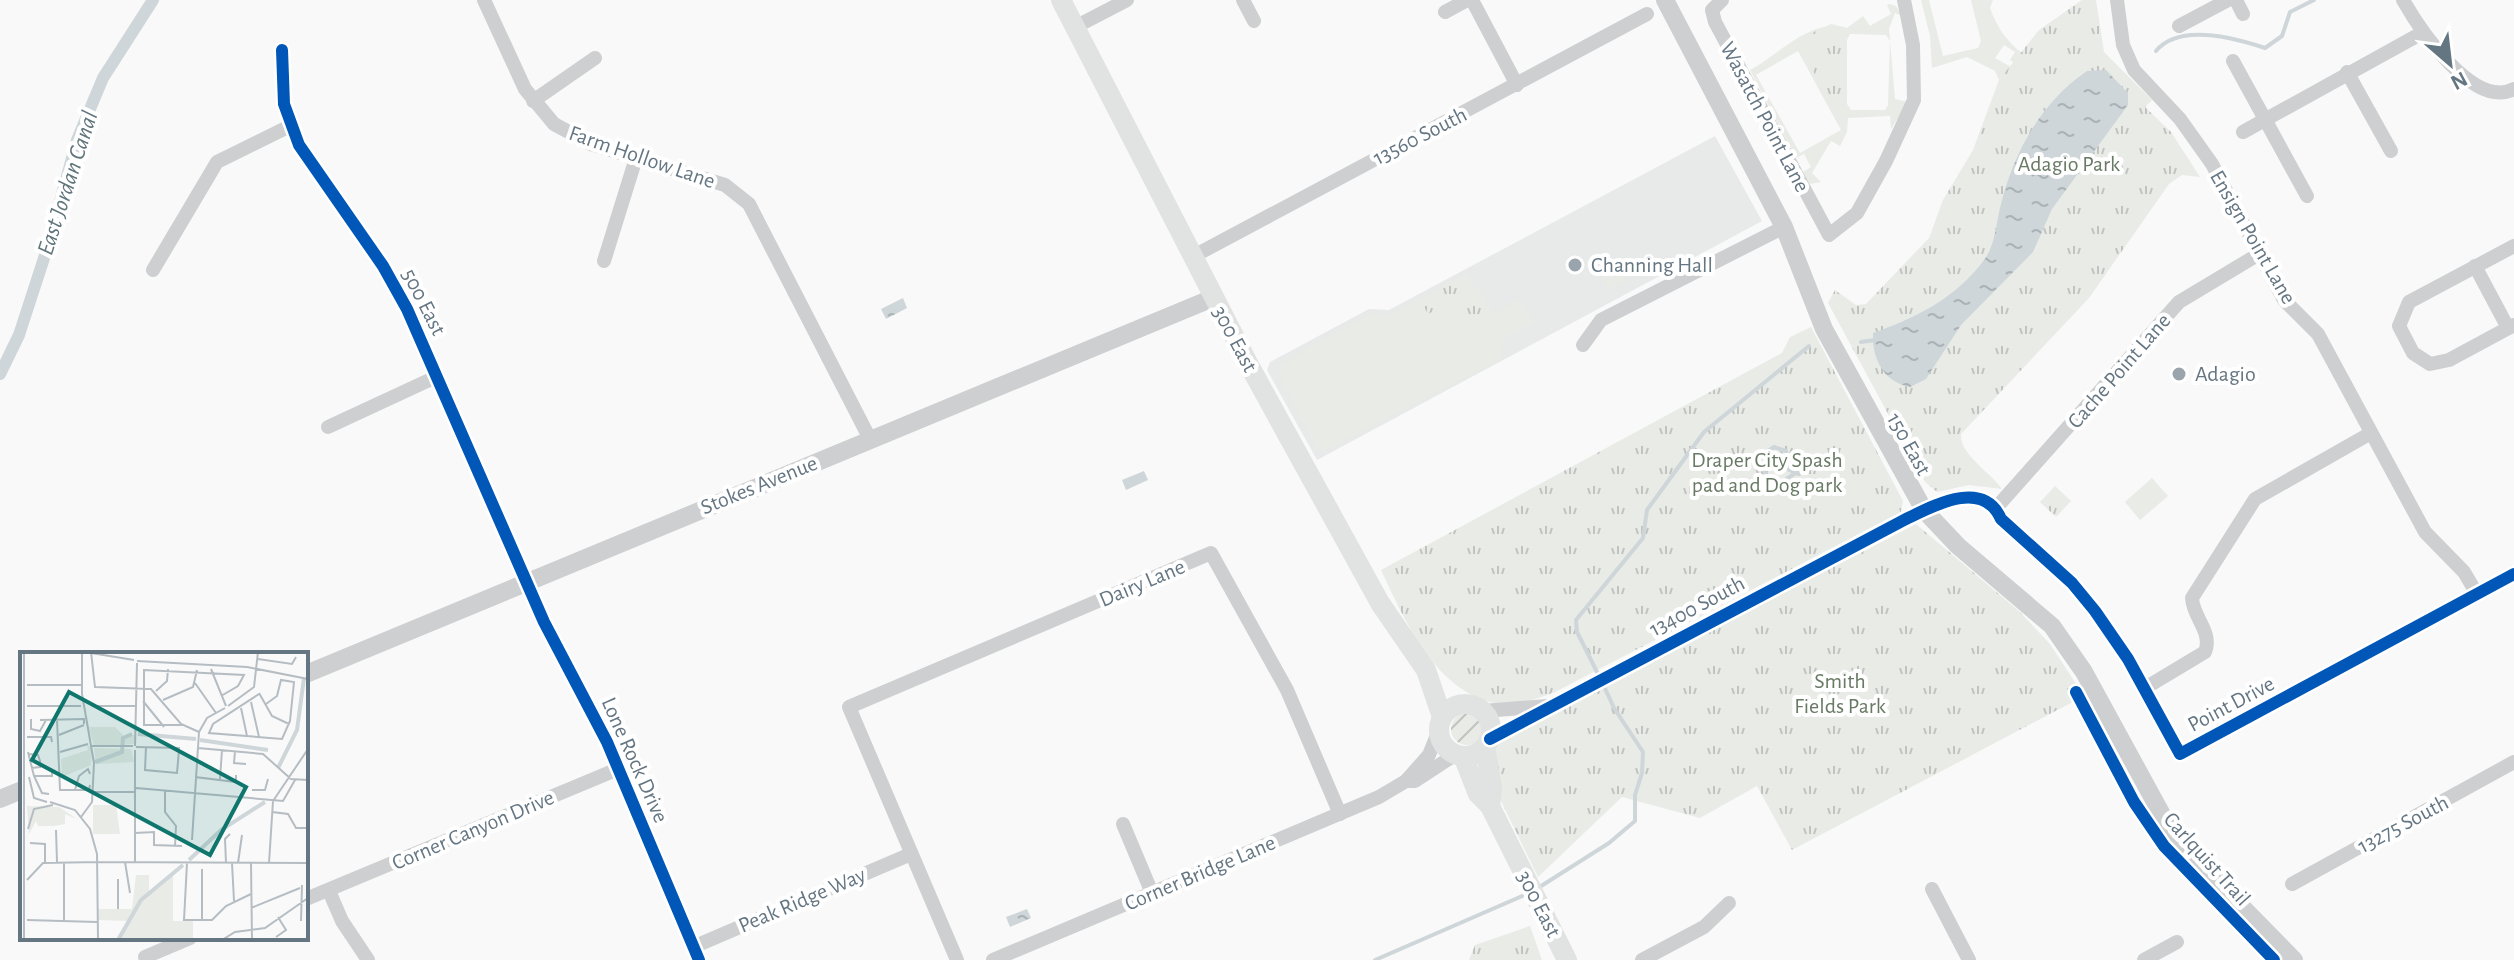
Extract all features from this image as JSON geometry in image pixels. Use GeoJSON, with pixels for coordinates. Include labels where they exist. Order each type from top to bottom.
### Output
{"type":"FeatureCollection","features":[{"type":"Feature","properties":{"kind":"main road","name":"300 East"},"geometry":{"type":"LineString","coordinates":[[1061,0],[1213,298],[1380,603],[1426,670],[1475,707]]}},
{"type":"Feature","properties":{"kind":"main road","name":"300 East"},"geometry":{"type":"LineString","coordinates":[[1426,670],[1441,724]]}},
{"type":"Feature","properties":{"kind":"main road"},"geometry":{"type":"LineString","coordinates":[[1452,707],[1475,707],[1491,724],[1487,743],[1460,755],[1444,745],[1441,724],[1452,707]]}},
{"type":"Feature","properties":{"kind":"main road","name":"300 East"},"geometry":{"type":"LineString","coordinates":[[1487,743],[1492,788],[1490,806]]}},
{"type":"Feature","properties":{"kind":"main road","name":"300 East"},"geometry":{"type":"LineString","coordinates":[[1460,755],[1478,794],[1490,806],[1567,960]]}},
{"type":"Feature","properties":{"kind":"street","name":"Farm Hollow Lane"},"geometry":{"type":"LineString","coordinates":[[484,0],[533,101],[565,133],[725,185],[749,204],[870,439]]}},
{"type":"Feature","properties":{"kind":"street"},"geometry":{"type":"LineString","coordinates":[[1075,27],[1127,0]]}},
{"type":"Feature","properties":{"kind":"street"},"geometry":{"type":"LineString","coordinates":[[1243,0],[1254,21]]}},
{"type":"Feature","properties":{"kind":"street"},"geometry":{"type":"LineString","coordinates":[[1445,12],[1469,0],[1517,85]]}},
{"type":"Feature","properties":{"kind":"street","name":"150 East"},"geometry":{"type":"LineString","coordinates":[[1665,0],[1784,227],[1824,329],[1924,510],[1958,546],[2052,626],[2084,672],[2154,803],[2180,841],[2294,960]]}},
{"type":"Feature","properties":{"kind":"street","name":"Wasatch Point Lane"},"geometry":{"type":"LineString","coordinates":[[1722,0],[1712,10],[1715,22],[1829,235],[1857,213],[1912,107],[1913,45],[1904,0]]}},
{"type":"Feature","properties":{"kind":"street","name":"Ensign Point Lane"},"geometry":{"type":"LineString","coordinates":[[2117,0],[2123,45],[2134,70],[2180,119],[2212,164],[2284,300],[2318,334],[2425,532],[2464,572],[2477,594]]}},
{"type":"Feature","properties":{"kind":"street"},"geometry":{"type":"LineString","coordinates":[[2179,26],[2228,0]]}},
{"type":"Feature","properties":{"kind":"street"},"geometry":{"type":"LineString","coordinates":[[2403,0],[2422,33],[2469,84],[2488,92],[2507,93],[2514,89]]}},
{"type":"Feature","properties":{"kind":"street","name":"13560 South"},"geometry":{"type":"LineString","coordinates":[[1192,257],[1647,14]]}},
{"type":"Feature","properties":{"kind":"street"},"geometry":{"type":"LineString","coordinates":[[2243,132],[2422,33]]}},
{"type":"Feature","properties":{"kind":"street","name":"500 East"},"geometry":{"type":"LineString","coordinates":[[282,50],[282,91],[290,126],[304,154],[383,266],[438,376],[526,580]]}},
{"type":"Feature","properties":{"kind":"street"},"geometry":{"type":"LineString","coordinates":[[533,101],[595,58]]}},
{"type":"Feature","properties":{"kind":"street"},"geometry":{"type":"LineString","coordinates":[[2233,61],[2307,196]]}},
{"type":"Feature","properties":{"kind":"street"},"geometry":{"type":"LineString","coordinates":[[2347,72],[2391,151]]}},
{"type":"Feature","properties":{"kind":"street"},"geometry":{"type":"LineString","coordinates":[[153,270],[217,162],[290,126]]}},
{"type":"Feature","properties":{"kind":"street"},"geometry":{"type":"LineString","coordinates":[[604,261],[636,158]]}},
{"type":"Feature","properties":{"kind":"street"},"geometry":{"type":"LineString","coordinates":[[1583,345],[1601,320],[1784,227]]}},
{"type":"Feature","properties":{"kind":"street"},"geometry":{"type":"LineString","coordinates":[[2475,266],[2511,327],[2449,360],[2430,364],[2421,361],[2399,326],[2409,302],[2475,266],[2514,246]]}},
{"type":"Feature","properties":{"kind":"street","name":"Cache Point Lane"},"geometry":{"type":"LineString","coordinates":[[1996,508],[2179,302],[2259,254]]}},
{"type":"Feature","properties":{"kind":"street","name":"Stokes Avenue"},"geometry":{"type":"LineString","coordinates":[[308,673],[526,580],[1213,298]]}},
{"type":"Feature","properties":{"kind":"street"},"geometry":{"type":"LineString","coordinates":[[328,427],[438,376]]}},
{"type":"Feature","properties":{"kind":"street"},"geometry":{"type":"LineString","coordinates":[[2145,688],[2205,652],[2208,638],[2194,611],[2192,598],[2255,499],[2371,433]]}},
{"type":"Feature","properties":{"kind":"street"},"geometry":{"type":"LineString","coordinates":[[1924,510],[1963,497],[1981,500],[1996,508]]}},
{"type":"Feature","properties":{"kind":"street","name":"Point Drive"},"geometry":{"type":"LineString","coordinates":[[1996,508],[2001,519],[2072,583],[2095,611],[2145,688],[2180,754],[2514,574]]}},
{"type":"Feature","properties":{"kind":"street","name":"13400 South"},"geometry":{"type":"LineString","coordinates":[[1487,743],[1534,717],[1547,706],[1924,510]]}},
{"type":"Feature","properties":{"kind":"street","name":"Dairy Lane"},"geometry":{"type":"LineString","coordinates":[[911,854],[849,707],[1211,553],[1287,690],[1340,814]]}},
{"type":"Feature","properties":{"kind":"street","name":"Lone Rock Drive"},"geometry":{"type":"LineString","coordinates":[[526,580],[618,769],[696,953]]}},
{"type":"Feature","properties":{"kind":"street","name":"13400 South"},"geometry":{"type":"LineString","coordinates":[[1475,707],[1547,706]]}},
{"type":"Feature","properties":{"kind":"street","name":"Corner Bridge Lane"},"geometry":{"type":"LineString","coordinates":[[993,960],[1340,814],[1406,781],[1429,755],[1441,724]]}},
{"type":"Feature","properties":{"kind":"street","name":"Corner Bridge Lane"},"geometry":{"type":"LineString","coordinates":[[1406,781],[1415,781],[1460,755]]}},
{"type":"Feature","properties":{"kind":"street","name":"13275 South"},"geometry":{"type":"LineString","coordinates":[[2292,884],[2514,762]]}},
{"type":"Feature","properties":{"kind":"street","name":"Corner Canyon Drive"},"geometry":{"type":"LineString","coordinates":[[308,898],[618,769]]}},
{"type":"Feature","properties":{"kind":"street"},"geometry":{"type":"LineString","coordinates":[[0,799],[20,791]]}},
{"type":"Feature","properties":{"kind":"street"},"geometry":{"type":"LineString","coordinates":[[1123,824],[1152,893]]}},
{"type":"Feature","properties":{"kind":"street"},"geometry":{"type":"LineString","coordinates":[[911,854],[957,960]]}},
{"type":"Feature","properties":{"kind":"street","name":"Peak Ridge Way"},"geometry":{"type":"LineString","coordinates":[[696,953],[911,854]]}},
{"type":"Feature","properties":{"kind":"street"},"geometry":{"type":"LineString","coordinates":[[1932,889],[1969,960]]}},
{"type":"Feature","properties":{"kind":"street"},"geometry":{"type":"LineString","coordinates":[[329,891],[368,960]]}},
{"type":"Feature","properties":{"kind":"street"},"geometry":{"type":"LineString","coordinates":[[1642,960],[1704,927],[1729,903]]}},
{"type":"Feature","properties":{"kind":"street"},"geometry":{"type":"LineString","coordinates":[[146,960],[145,957],[185,940]]}},
{"type":"Feature","properties":{"kind":"street"},"geometry":{"type":"LineString","coordinates":[[2144,960],[2177,942]]}},
{"type":"Feature","properties":{"kind":"shaded area","name":"Channing Hall"},"geometry":{"type":"Polygon","coordinates":[[[1715,136],[1762,221],[1317,460],[1267,370],[1270,362],[1369,309],[1389,310],[1715,136]]]}},
{"type":"Feature","properties":{"kind":"green space"},"geometry":{"type":"Polygon","coordinates":[[[1921,0],[1929,0],[1943,56],[1978,48],[1981,41],[1971,0],[1993,0],[1990,8],[1999,27],[2022,53],[2014,63],[2010,60],[2015,52],[2004,45],[1995,58],[2011,67],[1999,80],[1995,71],[1967,57],[1932,68],[1930,36],[1921,0]]]}},
{"type":"Feature","properties":{"kind":"green space","name":"Adagio Park"},"geometry":{"type":"Polygon","coordinates":[[[2082,0],[2096,0],[2104,52],[2152,100],[2145,107],[2171,132],[2200,177],[2182,175],[2169,184],[2089,298],[1961,434],[1970,456],[2002,489],[1969,485],[1937,492],[1925,482],[1828,303],[1835,290],[1856,305],[1866,304],[1929,238],[1943,200],[1973,150],[1999,80],[2039,30],[2082,0]]]}},
{"type":"Feature","properties":{"kind":"green space"},"geometry":{"type":"Polygon","coordinates":[[[1887,5],[1896,6],[1902,16],[1895,13],[1889,29],[1895,99],[1908,102],[1891,129],[1890,116],[1848,118],[1847,132],[1840,146],[1831,141],[1812,173],[1821,182],[1810,184],[1803,172],[1811,167],[1804,154],[1796,158],[1750,70],[1808,32],[1834,26],[1847,28],[1863,16],[1870,26],[1891,14],[1887,5]],[[1850,34],[1847,40],[1847,104],[1851,110],[1885,110],[1888,105],[1890,41],[1886,35],[1850,34]],[[1798,51],[1756,75],[1800,153],[1841,130],[1798,51]]]}},
{"type":"Feature","properties":{"kind":"green space"},"geometry":{"type":"Polygon","coordinates":[[[1831,24],[1847,28],[1843,36],[1843,102],[1834,107],[1814,73],[1808,44],[1808,35],[1831,24]]]}},
{"type":"Feature","properties":{"kind":"green space"},"geometry":{"type":"Polygon","coordinates":[[[1613,261],[1623,281],[1608,289],[1598,269],[1613,261]]]}},
{"type":"Feature","properties":{"kind":"green space"},"geometry":{"type":"Polygon","coordinates":[[[1468,273],[1489,321],[1465,334],[1448,304],[1428,314],[1420,299],[1468,273]]]}},
{"type":"Feature","properties":{"kind":"green space"},"geometry":{"type":"Polygon","coordinates":[[[1479,288],[1493,314],[1521,299],[1534,323],[1505,338],[1501,358],[1326,450],[1317,449],[1281,381],[1279,365],[1370,314],[1388,316],[1420,299],[1428,314],[1448,304],[1465,334],[1473,291],[1479,288]]]}},
{"type":"Feature","properties":{"kind":"green space","name":"Draper City Spash pad and Dog park"},"geometry":{"type":"Polygon","coordinates":[[[1811,327],[1903,501],[1901,512],[1555,692],[1517,704],[1494,703],[1473,696],[1438,668],[1411,630],[1381,570],[1782,353],[1790,337],[1811,327]]]}},
{"type":"Feature","properties":{"kind":"green space"},"geometry":{"type":"Polygon","coordinates":[[[2152,478],[2168,496],[2140,520],[2125,502],[2152,478]]]}},
{"type":"Feature","properties":{"kind":"green space"},"geometry":{"type":"Polygon","coordinates":[[[2055,486],[2071,501],[2056,517],[2040,502],[2055,486]]]}},
{"type":"Feature","properties":{"kind":"green space","name":"Smith Fields Park"},"geometry":{"type":"Polygon","coordinates":[[[1916,524],[2020,612],[2050,644],[2084,696],[1792,850],[1757,786],[1700,818],[1622,797],[1538,877],[1498,795],[1492,753],[1500,740],[1916,524]]]}},
{"type":"Feature","properties":{"kind":"green space"},"geometry":{"type":"Polygon","coordinates":[[[1467,713],[1478,718],[1483,729],[1478,740],[1467,745],[1456,740],[1451,729],[1456,718],[1467,713]]]}},
{"type":"Feature","properties":{"kind":"green space"},"geometry":{"type":"Polygon","coordinates":[[[1530,926],[1542,960],[1469,960],[1475,945],[1530,926]]]}},
{"type":"Feature","properties":{"kind":"water"},"geometry":{"type":"Polygon","coordinates":[[[2106,70],[2128,93],[2128,105],[2052,209],[2033,252],[1961,325],[1926,379],[1910,387],[1893,380],[1877,361],[1873,333],[1905,321],[1948,296],[1984,260],[1993,242],[2013,168],[2031,130],[2056,98],[2087,71],[2106,70]]]}},
{"type":"Feature","properties":{"kind":"water"},"geometry":{"type":"Polygon","coordinates":[[[903,298],[907,308],[886,319],[881,309],[903,298]]]}},
{"type":"Feature","properties":{"kind":"water"},"geometry":{"type":"Polygon","coordinates":[[[1144,471],[1148,480],[1126,490],[1122,480],[1144,471]]]}},
{"type":"Feature","properties":{"kind":"water"},"geometry":{"type":"Polygon","coordinates":[[[1027,909],[1031,918],[1010,927],[1006,917],[1027,909]]]}},
{"type":"Feature","properties":{"kind":"waterway","name":"East Jordan Canal"},"geometry":{"type":"LineString","coordinates":[[0,374],[19,335],[77,140],[103,78],[153,0]]}},
{"type":"Feature","properties":{"kind":"waterway"},"geometry":{"type":"LineString","coordinates":[[2156,51],[2166,42],[2193,35],[2223,37],[2265,48],[2282,36],[2290,12],[2314,0]]}},
{"type":"Feature","properties":{"kind":"waterway"},"geometry":{"type":"LineString","coordinates":[[1861,342],[1875,340]]}},
{"type":"Feature","properties":{"kind":"waterway"},"geometry":{"type":"LineString","coordinates":[[1599,676],[1577,632],[1576,620],[1643,538],[1647,510],[1704,432],[1809,346]]}},
{"type":"Feature","properties":{"kind":"waterway"},"geometry":{"type":"LineString","coordinates":[[1758,458],[1774,447],[1786,451],[1789,470],[1799,474]]}},
{"type":"Feature","properties":{"kind":"waterway"},"geometry":{"type":"LineString","coordinates":[[1789,458],[1794,460],[1798,474]]}},
{"type":"Feature","properties":{"kind":"waterway"},"geometry":{"type":"LineString","coordinates":[[1756,465],[1765,472],[1771,489],[1794,474]]}},
{"type":"Feature","properties":{"kind":"waterway"},"geometry":{"type":"LineString","coordinates":[[1765,473],[1774,486]]}},
{"type":"Feature","properties":{"kind":"waterway"},"geometry":{"type":"LineString","coordinates":[[1538,888],[1609,843],[1635,821],[1635,795],[1642,773],[1643,752],[1614,708],[1603,684]]}},
{"type":"Feature","properties":{"kind":"waterway"},"geometry":{"type":"LineString","coordinates":[[1375,960],[1527,894]]}},
{"type":"Feature","properties":{"kind":"cycle path"},"geometry":{"type":"LineString","coordinates":[[282,50],[284,104],[299,145],[383,266],[407,309],[544,622],[607,742],[699,960]]}},
{"type":"Feature","properties":{"kind":"cycle path"},"geometry":{"type":"LineString","coordinates":[[1490,739],[1906,519],[1957,499],[1982,500],[1993,507],[2001,519],[2072,583],[2128,659],[2180,754],[2514,574]]}},
{"type":"Feature","properties":{"kind":"cycle path","name":"Carlquist Trail"},"geometry":{"type":"LineString","coordinates":[[2076,692],[2134,802],[2164,846],[2274,960]]}},
{"type":"Feature","properties":{"kind":"place","name":"Channing Hall"},"geometry":{"type":"Point","coordinates":[1575,265]}},
{"type":"Feature","properties":{"kind":"place","name":"Adagio"},"geometry":{"type":"Point","coordinates":[2179,374]}}]}
